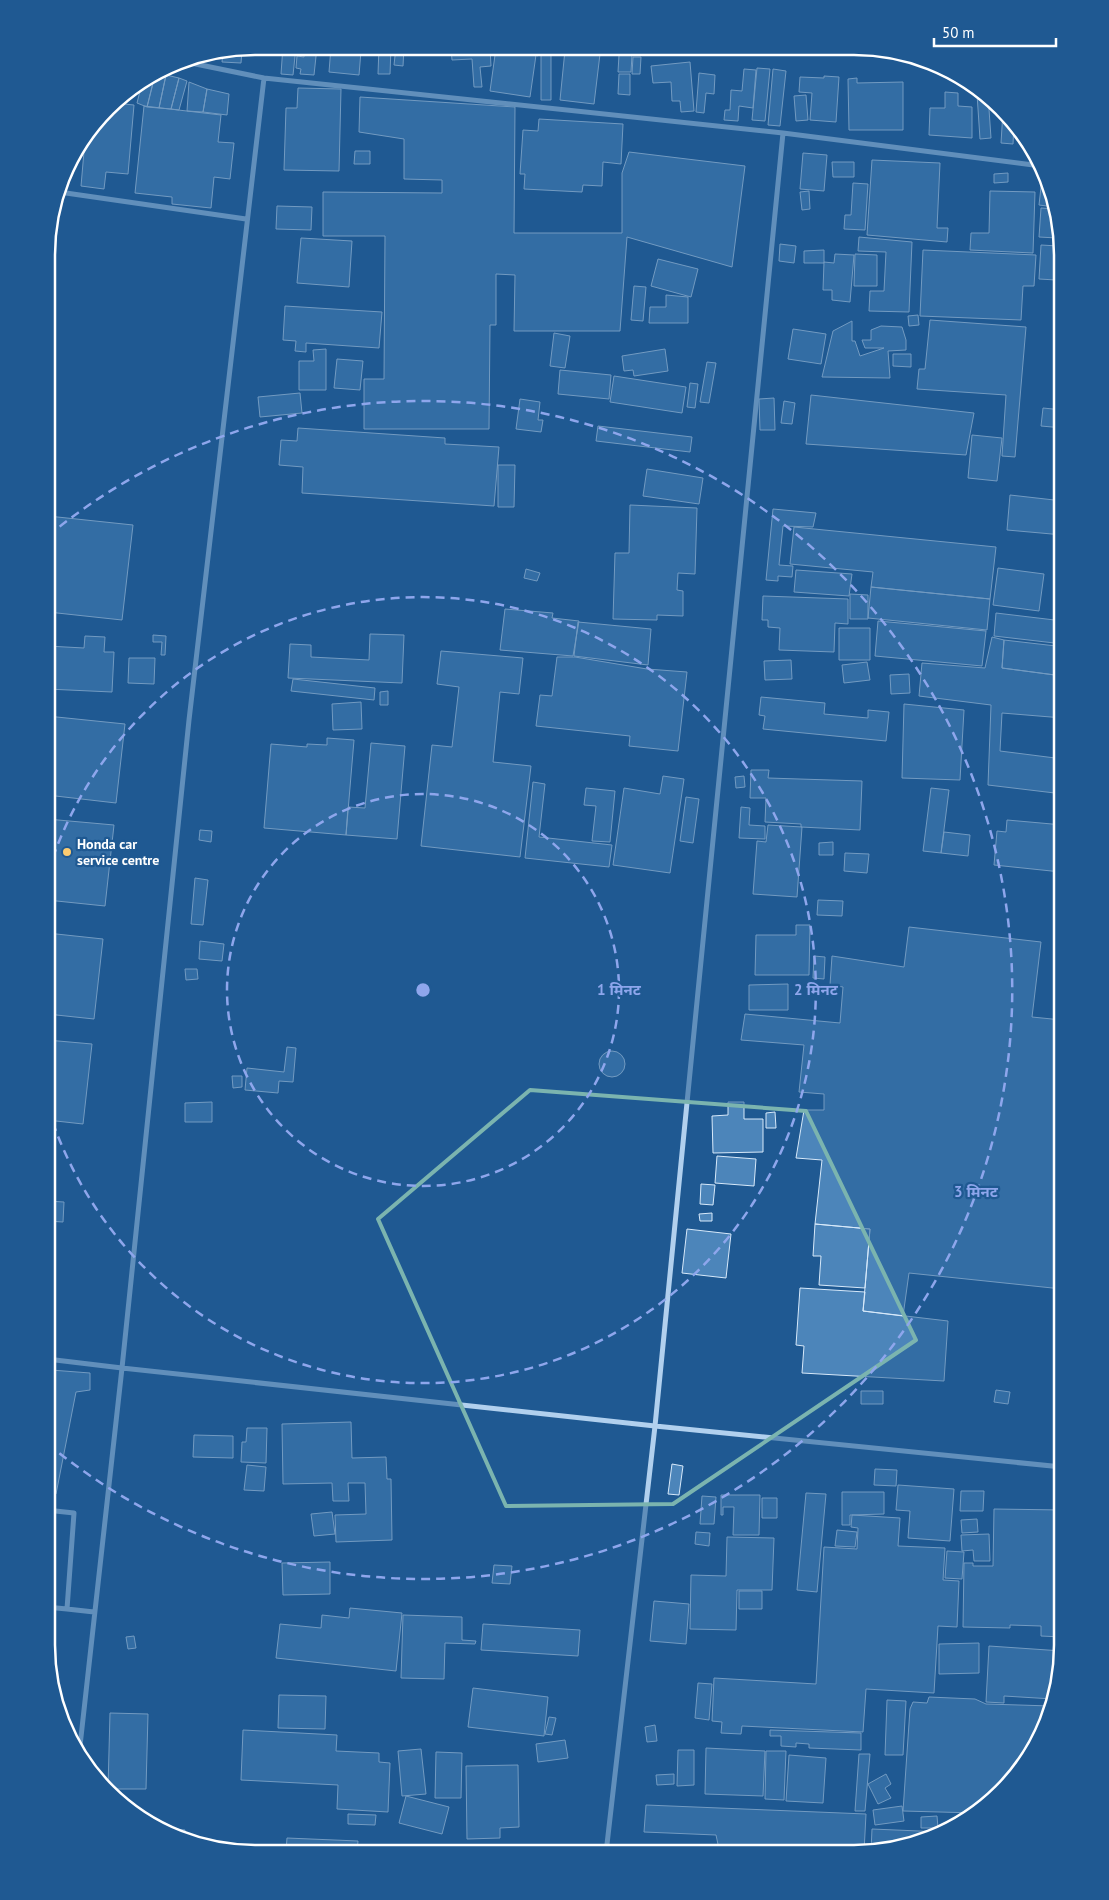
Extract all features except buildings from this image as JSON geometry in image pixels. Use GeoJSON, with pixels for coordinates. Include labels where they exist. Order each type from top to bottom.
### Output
{"type":"FeatureCollection","features":[{"type":"Feature","properties":{"kind":"street"},"geometry":{"type":"LineString","coordinates":[[196,64],[264,78],[783,133],[1032,165]]}},
{"type":"Feature","properties":{"kind":"street"},"geometry":{"type":"LineString","coordinates":[[80,1742],[122,1368],[189,720],[246,219],[264,78]]}},
{"type":"Feature","properties":{"kind":"street"},"geometry":{"type":"LineString","coordinates":[[607,1845],[655,1426],[783,133]]}},
{"type":"Feature","properties":{"kind":"street"},"geometry":{"type":"LineString","coordinates":[[65,193],[246,219]]}},
{"type":"Feature","properties":{"kind":"street"},"geometry":{"type":"LineString","coordinates":[[55,1360],[655,1426],[1054,1466]]}},
{"type":"Feature","properties":{"kind":"street"},"geometry":{"type":"LineString","coordinates":[[55,1511],[74,1512],[67,1610]]}},
{"type":"Feature","properties":{"kind":"street"},"geometry":{"type":"LineString","coordinates":[[55,1608],[94,1612]]}},
{"type":"Feature","properties":{"kind":"highlighted area"},"geometry":{"type":"Polygon","coordinates":[[[530,1090],[806,1111],[916,1340],[673,1504],[506,1506],[378,1219],[530,1090]]]}},
{"type":"Feature","properties":{"kind":"place","name":"Honda car service centre"},"geometry":{"type":"Point","coordinates":[67,852]}}]}
